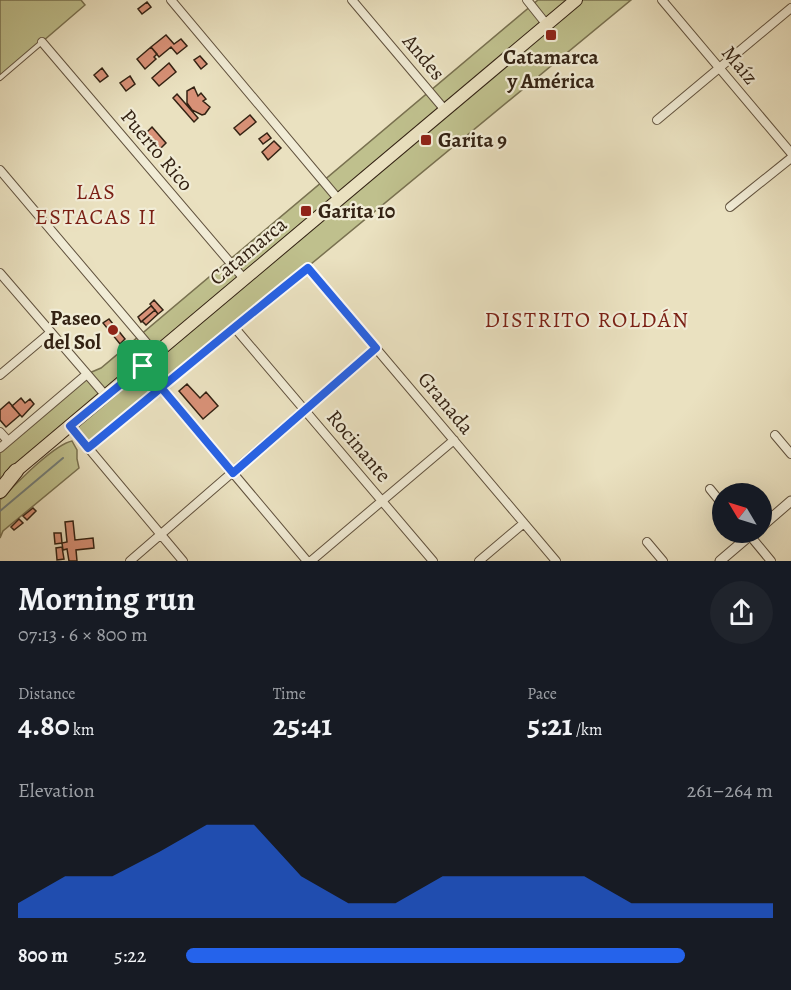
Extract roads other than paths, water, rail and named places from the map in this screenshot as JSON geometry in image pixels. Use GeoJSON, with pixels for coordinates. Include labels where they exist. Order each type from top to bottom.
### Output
{"type":"FeatureCollection","features":[{"type":"Feature","properties":{"kind":"highway"},"geometry":{"type":"LineString","coordinates":[[0,484],[16,471]]}},
{"type":"Feature","properties":{"kind":"highway"},"geometry":{"type":"LineString","coordinates":[[0,491],[16,471]]}},
{"type":"Feature","properties":{"kind":"main road","name":"Catamarca"},"geometry":{"type":"LineString","coordinates":[[16,471],[576,0]]}},
{"type":"Feature","properties":{"kind":"street"},"geometry":{"type":"LineString","coordinates":[[171,0],[339,200]]}},
{"type":"Feature","properties":{"kind":"street","name":"Andes"},"geometry":{"type":"LineString","coordinates":[[352,0],[445,111]]}},
{"type":"Feature","properties":{"kind":"street"},"geometry":{"type":"LineString","coordinates":[[527,0],[546,25]]}},
{"type":"Feature","properties":{"kind":"street","name":"Maíz"},"geometry":{"type":"LineString","coordinates":[[662,0],[791,153]]}},
{"type":"Feature","properties":{"kind":"street"},"geometry":{"type":"LineString","coordinates":[[657,120],[791,8]]}},
{"type":"Feature","properties":{"kind":"street","name":"Puerto Rico"},"geometry":{"type":"LineString","coordinates":[[42,42],[245,280]]}},
{"type":"Feature","properties":{"kind":"street"},"geometry":{"type":"LineString","coordinates":[[730,207],[791,158]]}},
{"type":"Feature","properties":{"kind":"street"},"geometry":{"type":"LineString","coordinates":[[0,170],[156,354]]}},
{"type":"Feature","properties":{"kind":"street","name":"Granada"},"geometry":{"type":"LineString","coordinates":[[234,327],[308,268],[556,561]]}},
{"type":"Feature","properties":{"kind":"street"},"geometry":{"type":"LineString","coordinates":[[0,273],[106,396]]}},
{"type":"Feature","properties":{"kind":"street"},"geometry":{"type":"LineString","coordinates":[[88,448],[234,327]]}},
{"type":"Feature","properties":{"kind":"street","name":"Rocinante"},"geometry":{"type":"LineString","coordinates":[[234,327],[433,561]]}},
{"type":"Feature","properties":{"kind":"street"},"geometry":{"type":"LineString","coordinates":[[2,369],[51,332]]}},
{"type":"Feature","properties":{"kind":"street"},"geometry":{"type":"LineString","coordinates":[[130,561],[376,348]]}},
{"type":"Feature","properties":{"kind":"street"},"geometry":{"type":"LineString","coordinates":[[143,366],[309,561],[454,440]]}},
{"type":"Feature","properties":{"kind":"street"},"geometry":{"type":"LineString","coordinates":[[0,448],[87,374]]}},
{"type":"Feature","properties":{"kind":"street"},"geometry":{"type":"LineString","coordinates":[[70,426],[183,561]]}},
{"type":"Feature","properties":{"kind":"street"},"geometry":{"type":"LineString","coordinates":[[0,432],[8,441]]}},
{"type":"Feature","properties":{"kind":"street"},"geometry":{"type":"LineString","coordinates":[[775,435],[791,454]]}},
{"type":"Feature","properties":{"kind":"street"},"geometry":{"type":"LineString","coordinates":[[772,517],[791,501]]}},
{"type":"Feature","properties":{"kind":"street"},"geometry":{"type":"LineString","coordinates":[[479,561],[524,523]]}},
{"type":"Feature","properties":{"kind":"street"},"geometry":{"type":"LineString","coordinates":[[647,542],[663,561]]}},
{"type":"Feature","properties":{"kind":"street"},"geometry":{"type":"LineString","coordinates":[[720,561],[740,543]]}},
{"type":"Feature","properties":{"kind":"street"},"geometry":{"type":"LineString","coordinates":[[757,543],[771,561]]}},
{"type":"Feature","properties":{"kind":"lane"},"geometry":{"type":"LineString","coordinates":[[0,78],[42,42]]}},
{"type":"Feature","properties":{"kind":"waterway"},"geometry":{"type":"LineString","coordinates":[[0,511],[63,458]]}},
{"type":"Feature","properties":{"kind":"place","name":"Catamarca y América"},"geometry":{"type":"Point","coordinates":[551,35]}},
{"type":"Feature","properties":{"kind":"place","name":"Garita 9"},"geometry":{"type":"Point","coordinates":[426,140]}},
{"type":"Feature","properties":{"kind":"place","name":"Garita 10"},"geometry":{"type":"Point","coordinates":[306,211]}},
{"type":"Feature","properties":{"kind":"place","name":"Paseo del Sol"},"geometry":{"type":"Point","coordinates":[113,330]}},
{"type":"Feature","properties":{"kind":"district","name":"LAS ESTACAS II"},"geometry":{"type":"Point","coordinates":[96,204]}},
{"type":"Feature","properties":{"kind":"district","name":"DISTRITO ROLDÁN"},"geometry":{"type":"Point","coordinates":[587,319]}}]}
